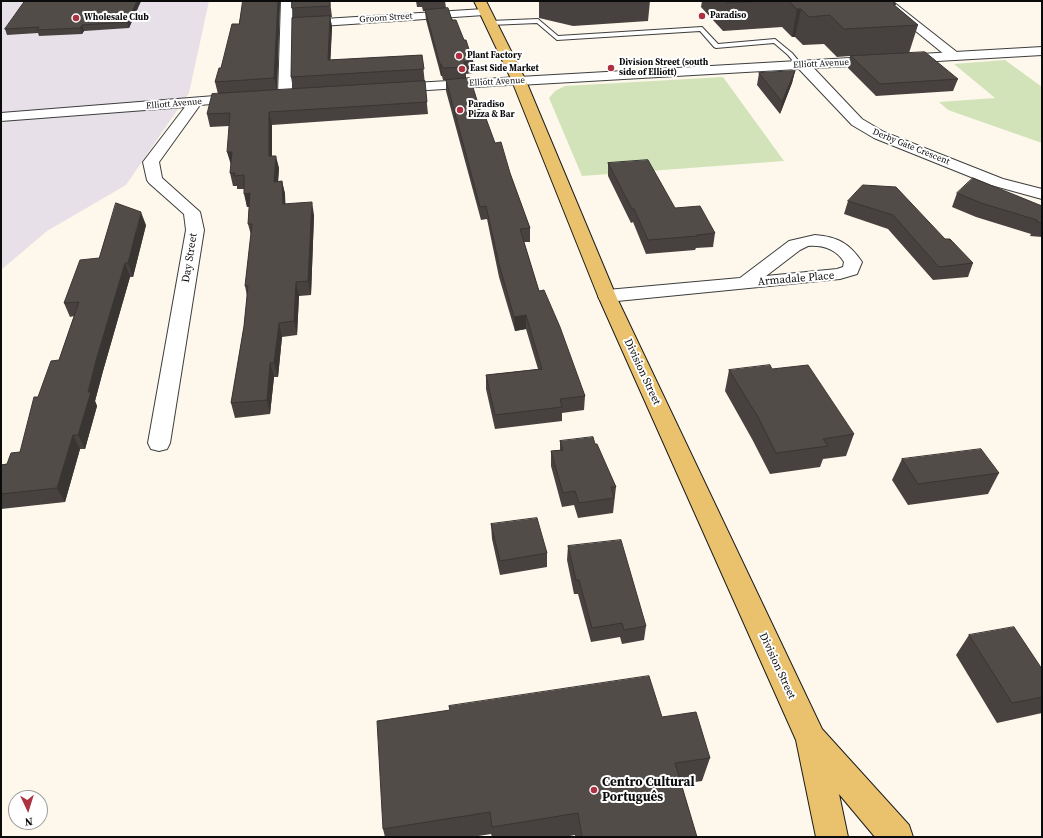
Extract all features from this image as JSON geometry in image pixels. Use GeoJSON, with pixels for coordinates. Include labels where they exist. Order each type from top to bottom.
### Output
{"type":"FeatureCollection","features":[{"type":"Feature","properties":{"kind":"main road","name":"Division Street"},"geometry":{"type":"LineString","coordinates":[[485,12],[519,81],[607,296],[811,740],[832,837]]}},
{"type":"Feature","properties":{"kind":"main road","name":"Division Street"},"geometry":{"type":"LineString","coordinates":[[811,740],[897,837]]}},
{"type":"Feature","properties":{"kind":"street"},"geometry":{"type":"LineString","coordinates":[[285,95],[287,1]]}},
{"type":"Feature","properties":{"kind":"street"},"geometry":{"type":"LineString","coordinates":[[885,1],[954,56]]}},
{"type":"Feature","properties":{"kind":"street","name":"Groom Street"},"geometry":{"type":"LineString","coordinates":[[287,25],[485,12]]}},
{"type":"Feature","properties":{"kind":"street","name":"Elliott Avenue"},"geometry":{"type":"LineString","coordinates":[[380,89],[1042,51]]}},
{"type":"Feature","properties":{"kind":"street","name":"Derby Gate Crescent"},"geometry":{"type":"LineString","coordinates":[[801,65],[857,122],[866,129],[997,182],[1042,194]]}},
{"type":"Feature","properties":{"kind":"street"},"geometry":{"type":"LineString","coordinates":[[270,96],[301,94]]}},
{"type":"Feature","properties":{"kind":"street","name":"Elliott Avenue"},"geometry":{"type":"LineString","coordinates":[[1,117],[255,97]]}},
{"type":"Feature","properties":{"kind":"street","name":"Day Street"},"geometry":{"type":"LineString","coordinates":[[159,443],[194,230],[192,212],[156,180],[151,162],[195,102]]}},
{"type":"Feature","properties":{"kind":"street","name":"Armadale Place"},"geometry":{"type":"LineString","coordinates":[[607,296],[745,284],[840,274],[851,270],[853,262],[849,253],[841,247],[829,242],[814,240],[798,243],[745,284]]}},
{"type":"Feature","properties":{"kind":"lane"},"geometry":{"type":"LineString","coordinates":[[485,12],[538,20],[557,38],[702,29],[716,46],[775,41],[801,65]]}},
{"type":"Feature","properties":{"kind":"shaded area"},"geometry":{"type":"Polygon","coordinates":[[[1,1],[209,1],[189,93],[126,185],[47,231],[1,270],[1,1]]]}},
{"type":"Feature","properties":{"kind":"green space"},"geometry":{"type":"Polygon","coordinates":[[[1005,60],[1042,87],[1042,143],[948,110],[939,102],[995,98],[954,64],[1005,60]]]}},
{"type":"Feature","properties":{"kind":"green space"},"geometry":{"type":"Polygon","coordinates":[[[723,77],[784,161],[582,176],[549,98],[555,91],[565,86],[723,77]]]}},
{"type":"Feature","properties":{"kind":"building","name":"Wholesale Club"},"geometry":{"type":"Polygon","coordinates":[[[25,1],[137,1],[127,22],[82,25],[80,28],[37,30],[39,27],[5,29],[25,1]]]}},
{"type":"Feature","properties":{"kind":"building"},"geometry":{"type":"Polygon","coordinates":[[[243,1],[278,1],[274,78],[215,82],[219,68],[221,68],[232,24],[239,24],[243,1]]]}},
{"type":"Feature","properties":{"kind":"building"},"geometry":{"type":"Polygon","coordinates":[[[292,1],[330,1],[330,6],[292,8],[292,1]]]}},
{"type":"Feature","properties":{"kind":"building"},"geometry":{"type":"Polygon","coordinates":[[[725,1],[767,1],[727,3],[725,1]]]}},
{"type":"Feature","properties":{"kind":"building"},"geometry":{"type":"Polygon","coordinates":[[[789,1],[892,1],[896,4],[893,4],[918,25],[844,29],[830,15],[809,17],[801,9],[797,9],[789,1]]]}},
{"type":"Feature","properties":{"kind":"building"},"geometry":{"type":"Polygon","coordinates":[[[448,8],[452,20],[456,20],[464,40],[466,40],[473,62],[464,62],[466,67],[443,68],[440,64],[425,10],[448,8]]]}},
{"type":"Feature","properties":{"kind":"building"},"geometry":{"type":"Polygon","coordinates":[[[330,16],[328,60],[422,55],[424,69],[291,77],[292,18],[330,16]]]}},
{"type":"Feature","properties":{"kind":"building"},"geometry":{"type":"Polygon","coordinates":[[[925,52],[958,79],[880,84],[851,56],[925,52]]]}},
{"type":"Feature","properties":{"kind":"building"},"geometry":{"type":"Polygon","coordinates":[[[795,71],[782,102],[759,73],[795,71]]]}},
{"type":"Feature","properties":{"kind":"building"},"geometry":{"type":"Polygon","coordinates":[[[470,78],[481,113],[484,113],[495,143],[501,142],[510,173],[530,228],[520,229],[539,291],[544,290],[560,327],[585,396],[560,399],[562,407],[495,415],[486,375],[542,369],[526,315],[514,317],[499,264],[486,206],[480,207],[446,80],[470,78]]]}},
{"type":"Feature","properties":{"kind":"building"},"geometry":{"type":"Polygon","coordinates":[[[425,81],[427,102],[269,112],[269,156],[276,156],[274,182],[282,181],[283,204],[312,202],[308,281],[296,282],[294,321],[279,323],[274,363],[270,363],[267,400],[231,403],[244,326],[248,286],[245,286],[252,224],[248,224],[250,193],[244,194],[244,175],[234,176],[235,173],[230,173],[232,152],[227,152],[230,113],[207,114],[212,94],[425,81]]]}},
{"type":"Feature","properties":{"kind":"building"},"geometry":{"type":"Polygon","coordinates":[[[648,160],[675,208],[700,206],[715,233],[648,240],[634,209],[632,209],[608,163],[648,160]]]}},
{"type":"Feature","properties":{"kind":"building"},"geometry":{"type":"Polygon","coordinates":[[[973,178],[1042,206],[1042,223],[1037,222],[1037,220],[981,203],[957,193],[973,178]]]}},
{"type":"Feature","properties":{"kind":"building"},"geometry":{"type":"Polygon","coordinates":[[[863,185],[896,187],[945,239],[950,239],[973,263],[939,267],[893,215],[848,201],[863,185]]]}},
{"type":"Feature","properties":{"kind":"building"},"geometry":{"type":"Polygon","coordinates":[[[116,203],[141,212],[128,263],[125,263],[97,357],[88,392],[91,392],[78,435],[73,435],[57,488],[1,494],[1,465],[7,464],[11,453],[20,452],[34,397],[38,397],[51,361],[59,360],[79,302],[64,303],[80,260],[99,258],[116,203]]]}},
{"type":"Feature","properties":{"kind":"building"},"geometry":{"type":"Polygon","coordinates":[[[770,365],[772,369],[808,365],[854,434],[823,439],[828,446],[776,453],[758,417],[729,370],[770,365]]]}},
{"type":"Feature","properties":{"kind":"building"},"geometry":{"type":"Polygon","coordinates":[[[593,437],[616,487],[611,487],[614,498],[579,503],[575,491],[563,493],[551,451],[563,450],[560,441],[593,437]]]}},
{"type":"Feature","properties":{"kind":"building"},"geometry":{"type":"Polygon","coordinates":[[[981,449],[999,473],[918,484],[902,459],[981,449]]]}},
{"type":"Feature","properties":{"kind":"building"},"geometry":{"type":"Polygon","coordinates":[[[537,518],[547,553],[500,561],[491,524],[537,518]]]}},
{"type":"Feature","properties":{"kind":"building"},"geometry":{"type":"Polygon","coordinates":[[[621,540],[646,626],[624,630],[622,623],[592,628],[579,580],[576,580],[568,546],[621,540]]]}},
{"type":"Feature","properties":{"kind":"building"},"geometry":{"type":"Polygon","coordinates":[[[1014,627],[1042,669],[1042,697],[1012,703],[969,635],[1014,627]]]}},
{"type":"Feature","properties":{"kind":"building"},"geometry":{"type":"Polygon","coordinates":[[[649,676],[662,717],[696,712],[710,758],[675,763],[697,837],[582,837],[578,813],[492,827],[490,812],[383,829],[377,721],[450,710],[449,706],[649,676]]]}},
{"type":"Feature","properties":{"kind":"place","name":"Paradiso"},"geometry":{"type":"Point","coordinates":[702,16]}},
{"type":"Feature","properties":{"kind":"place","name":"Wholesale Club"},"geometry":{"type":"Point","coordinates":[76,18]}},
{"type":"Feature","properties":{"kind":"place","name":"Plant Factory"},"geometry":{"type":"Point","coordinates":[459,56]}},
{"type":"Feature","properties":{"kind":"place","name":"Division Street (south side of Elliott)"},"geometry":{"type":"Point","coordinates":[611,68]}},
{"type":"Feature","properties":{"kind":"place","name":"East Side Market"},"geometry":{"type":"Point","coordinates":[462,69]}},
{"type":"Feature","properties":{"kind":"place","name":"Paradiso Pizza & Bar"},"geometry":{"type":"Point","coordinates":[460,110]}},
{"type":"Feature","properties":{"kind":"place","name":"Centro Cultural Português"},"geometry":{"type":"Point","coordinates":[594,790]}}]}
